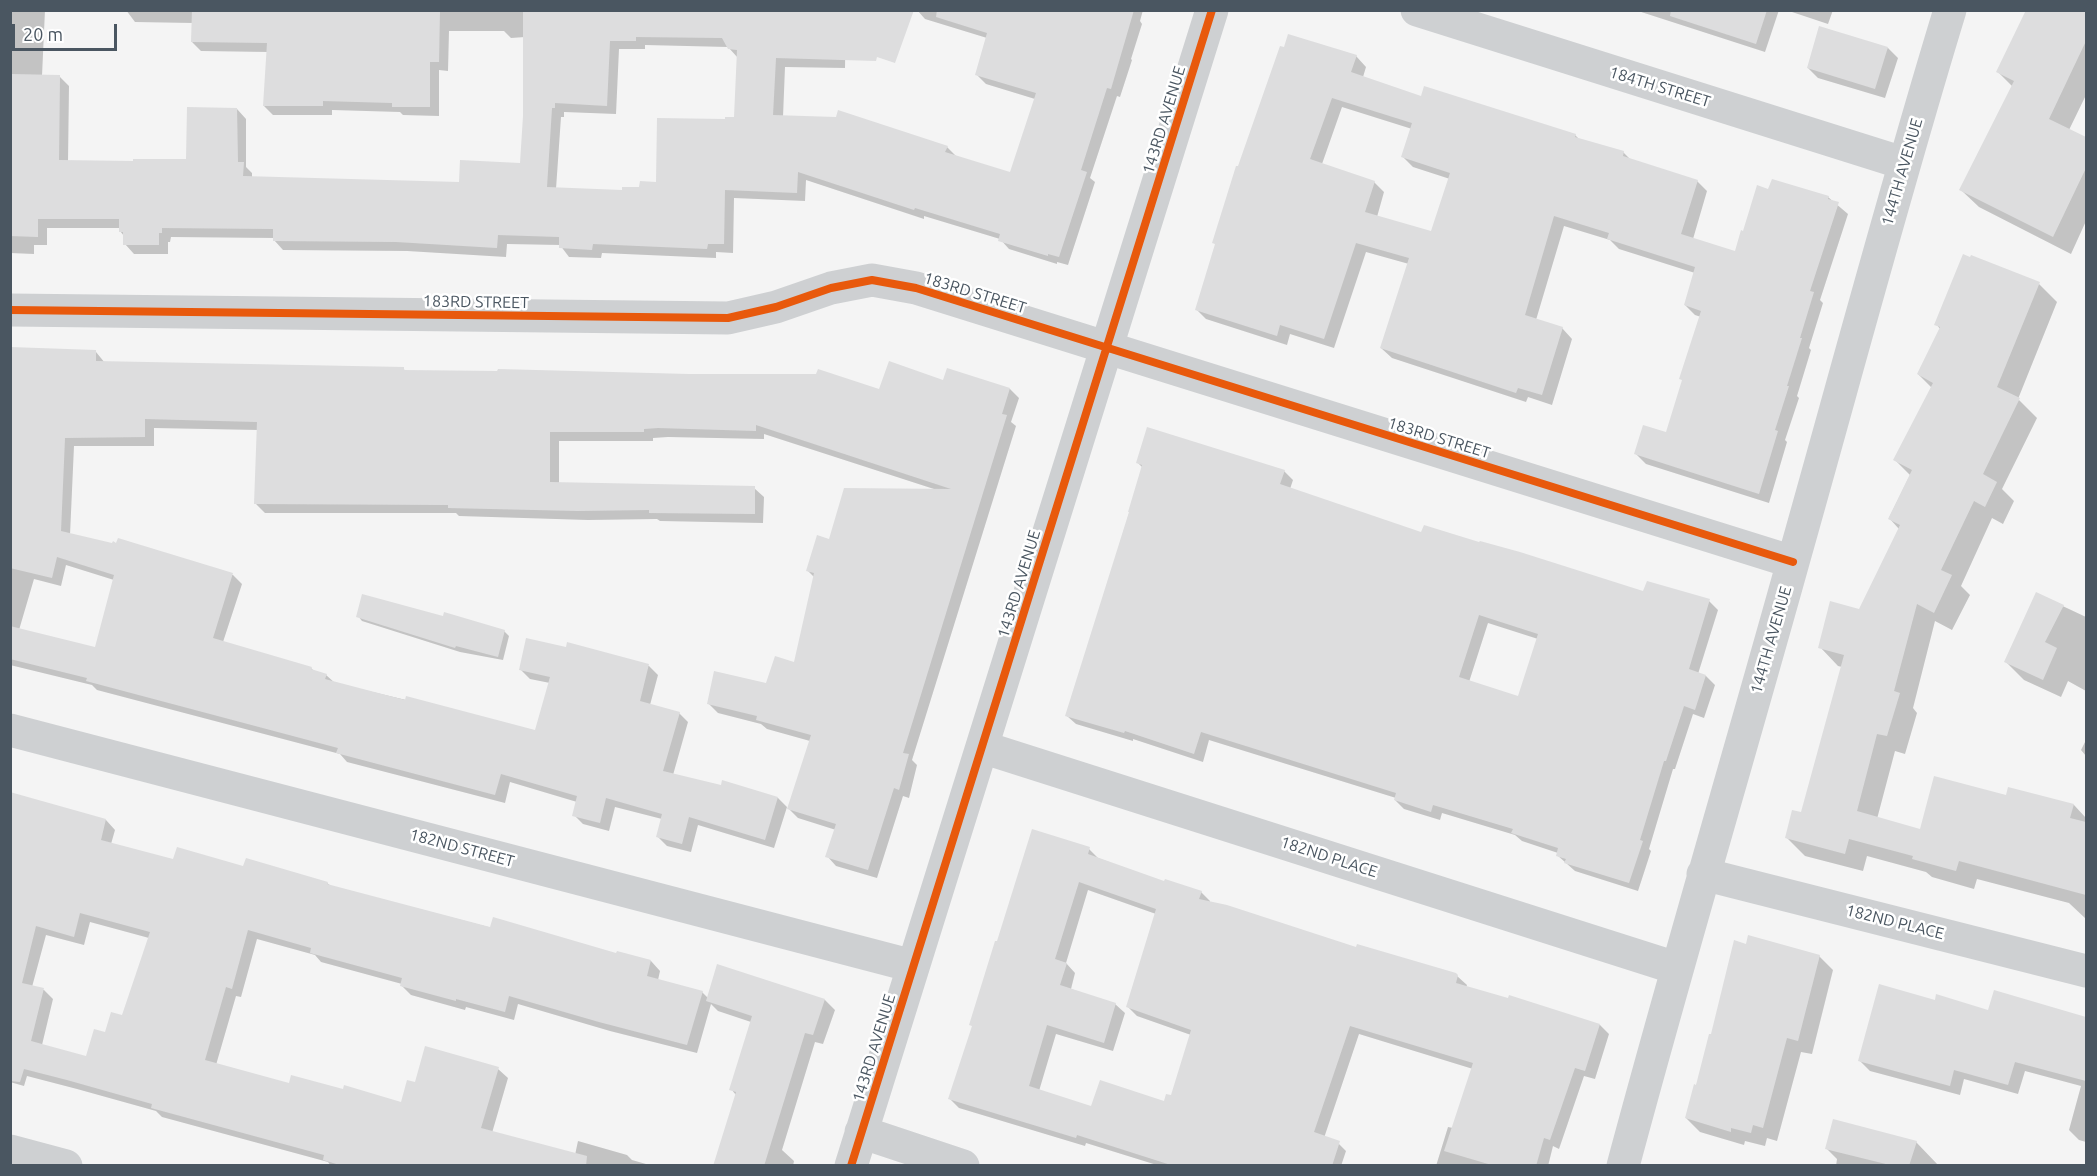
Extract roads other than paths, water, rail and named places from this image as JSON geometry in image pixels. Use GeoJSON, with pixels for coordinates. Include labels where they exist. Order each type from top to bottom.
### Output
{"type":"FeatureCollection","features":[{"type":"Feature","properties":{"kind":"street","name":"143RD AVENUE"},"geometry":{"type":"LineString","coordinates":[[851,1166],[1212,10]]}},
{"type":"Feature","properties":{"kind":"street","name":"184TH STREET"},"geometry":{"type":"LineString","coordinates":[[1417,10],[1903,163]]}},
{"type":"Feature","properties":{"kind":"street","name":"144TH AVENUE"},"geometry":{"type":"LineString","coordinates":[[1623,1166],[1676,968],[1793,562],[1903,163],[1950,10]]}},
{"type":"Feature","properties":{"kind":"street","name":"183RD STREET"},"geometry":{"type":"LineString","coordinates":[[10,310],[728,318],[776,308],[831,288],[872,280],[916,288],[1793,562]]}},
{"type":"Feature","properties":{"kind":"street","name":"182ND STREET"},"geometry":{"type":"LineString","coordinates":[[10,730],[913,966]]}},
{"type":"Feature","properties":{"kind":"street","name":"182ND PLACE"},"geometry":{"type":"LineString","coordinates":[[982,747],[1676,968]]}},
{"type":"Feature","properties":{"kind":"street","name":"182ND PLACE"},"geometry":{"type":"LineString","coordinates":[[1703,874],[2086,971]]}},
{"type":"Feature","properties":{"kind":"street"},"geometry":{"type":"LineString","coordinates":[[861,1132],[963,1166]]}},
{"type":"Feature","properties":{"kind":"street"},"geometry":{"type":"LineString","coordinates":[[10,1151],[66,1166]]}}]}
